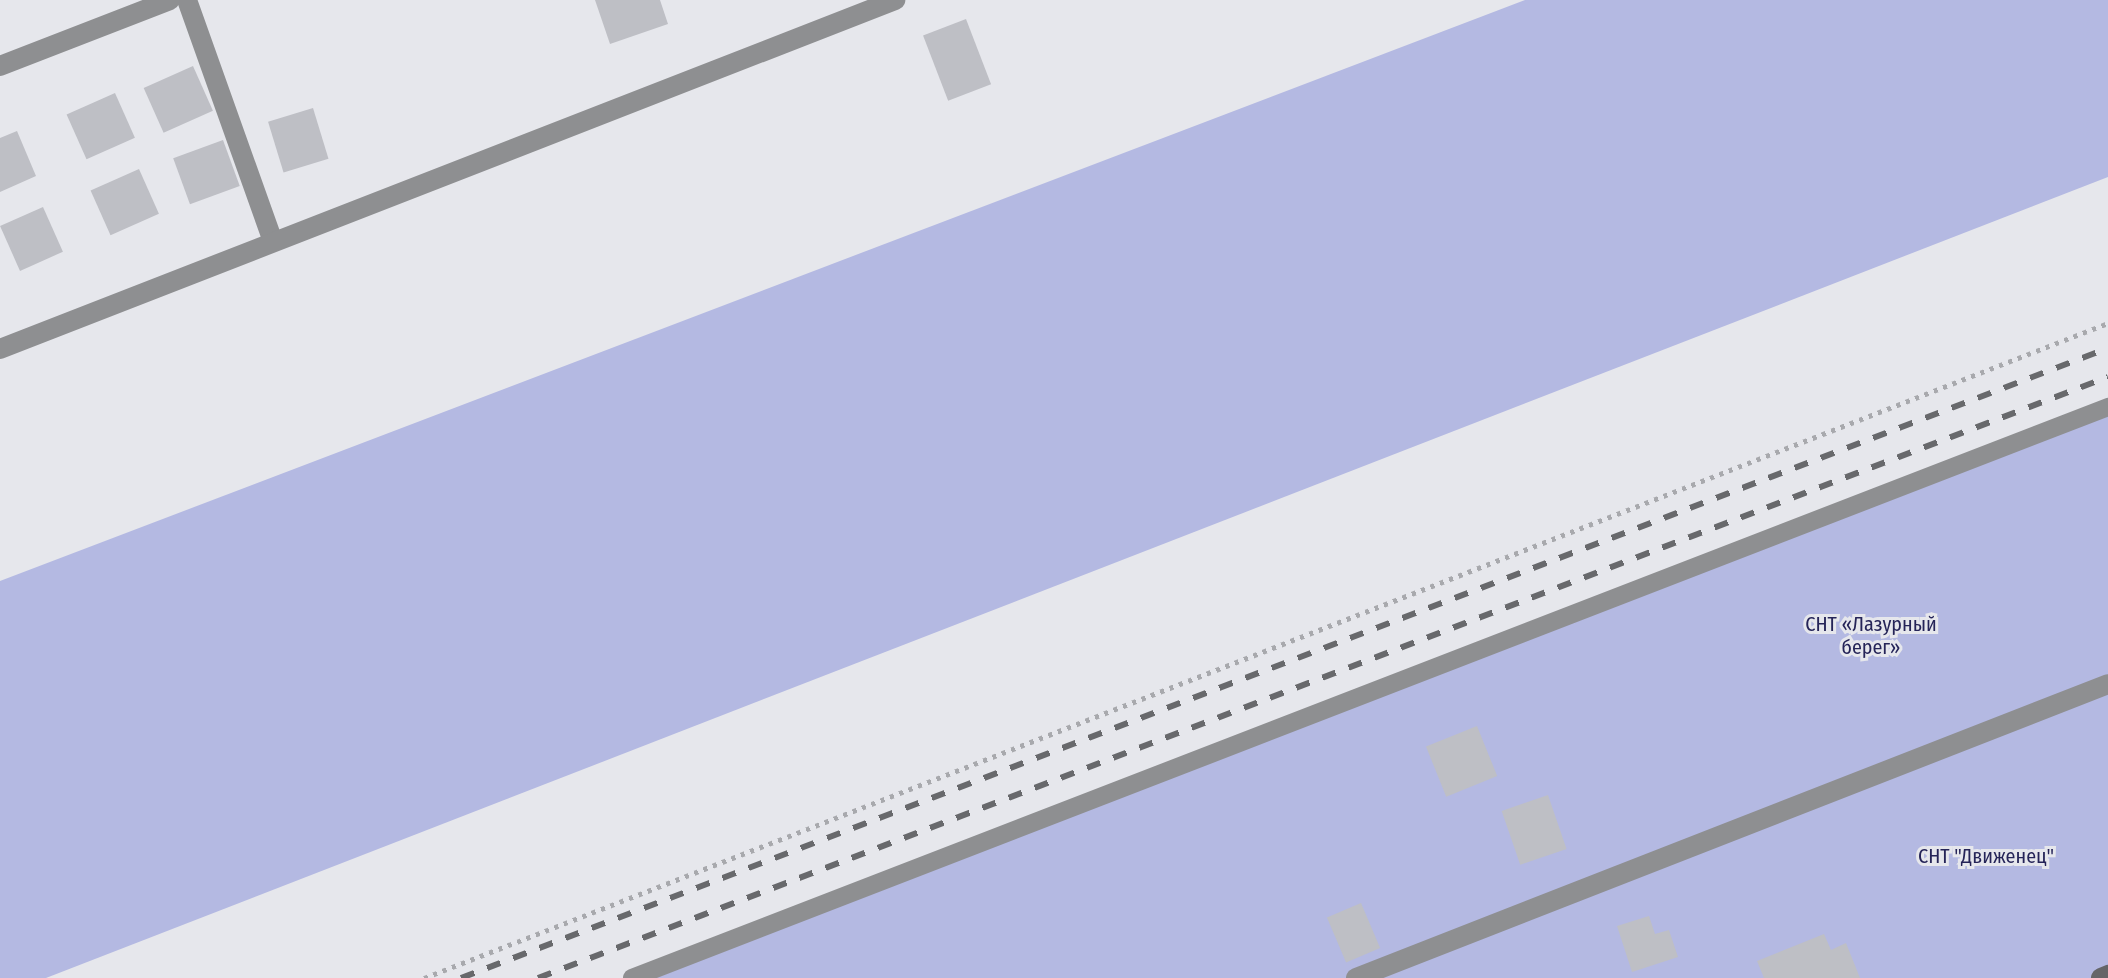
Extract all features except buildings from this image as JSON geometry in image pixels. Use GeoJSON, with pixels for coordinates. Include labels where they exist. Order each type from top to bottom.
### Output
{"type":"FeatureCollection","features":[{"type":"Feature","properties":{"kind":"street"},"geometry":{"type":"LineString","coordinates":[[0,66],[170,0]]}},
{"type":"Feature","properties":{"kind":"street"},"geometry":{"type":"LineString","coordinates":[[187,0],[273,241]]}},
{"type":"Feature","properties":{"kind":"street"},"geometry":{"type":"LineString","coordinates":[[0,349],[895,0]]}},
{"type":"Feature","properties":{"kind":"street"},"geometry":{"type":"LineString","coordinates":[[1356,978],[2108,684]]}},
{"type":"Feature","properties":{"kind":"street"},"geometry":{"type":"LineString","coordinates":[[2101,978],[2108,975]]}},
{"type":"Feature","properties":{"kind":"lane"},"geometry":{"type":"LineString","coordinates":[[632,978],[2108,407]]}},
{"type":"Feature","properties":{"kind":"path"},"geometry":{"type":"LineString","coordinates":[[424,978],[2108,323]]}},
{"type":"Feature","properties":{"kind":"green space"},"geometry":{"type":"Polygon","coordinates":[[[1525,0],[2108,0],[2108,177],[46,978],[0,978],[0,581],[1525,0]]]}},
{"type":"Feature","properties":{"kind":"green space","name":"СНТ «Лазурный берег»"},"geometry":{"type":"Polygon","coordinates":[[[2108,412],[2108,978],[655,978],[2108,412]]]}},
{"type":"Feature","properties":{"kind":"railway"},"geometry":{"type":"LineString","coordinates":[[461,978],[2108,348]]}},
{"type":"Feature","properties":{"kind":"railway"},"geometry":{"type":"LineString","coordinates":[[538,978],[2108,377]]}},
{"type":"Feature","properties":{"kind":"park label","name":"СНТ \"Движенец\""},"geometry":{"type":"Point","coordinates":[1986,856]}}]}
